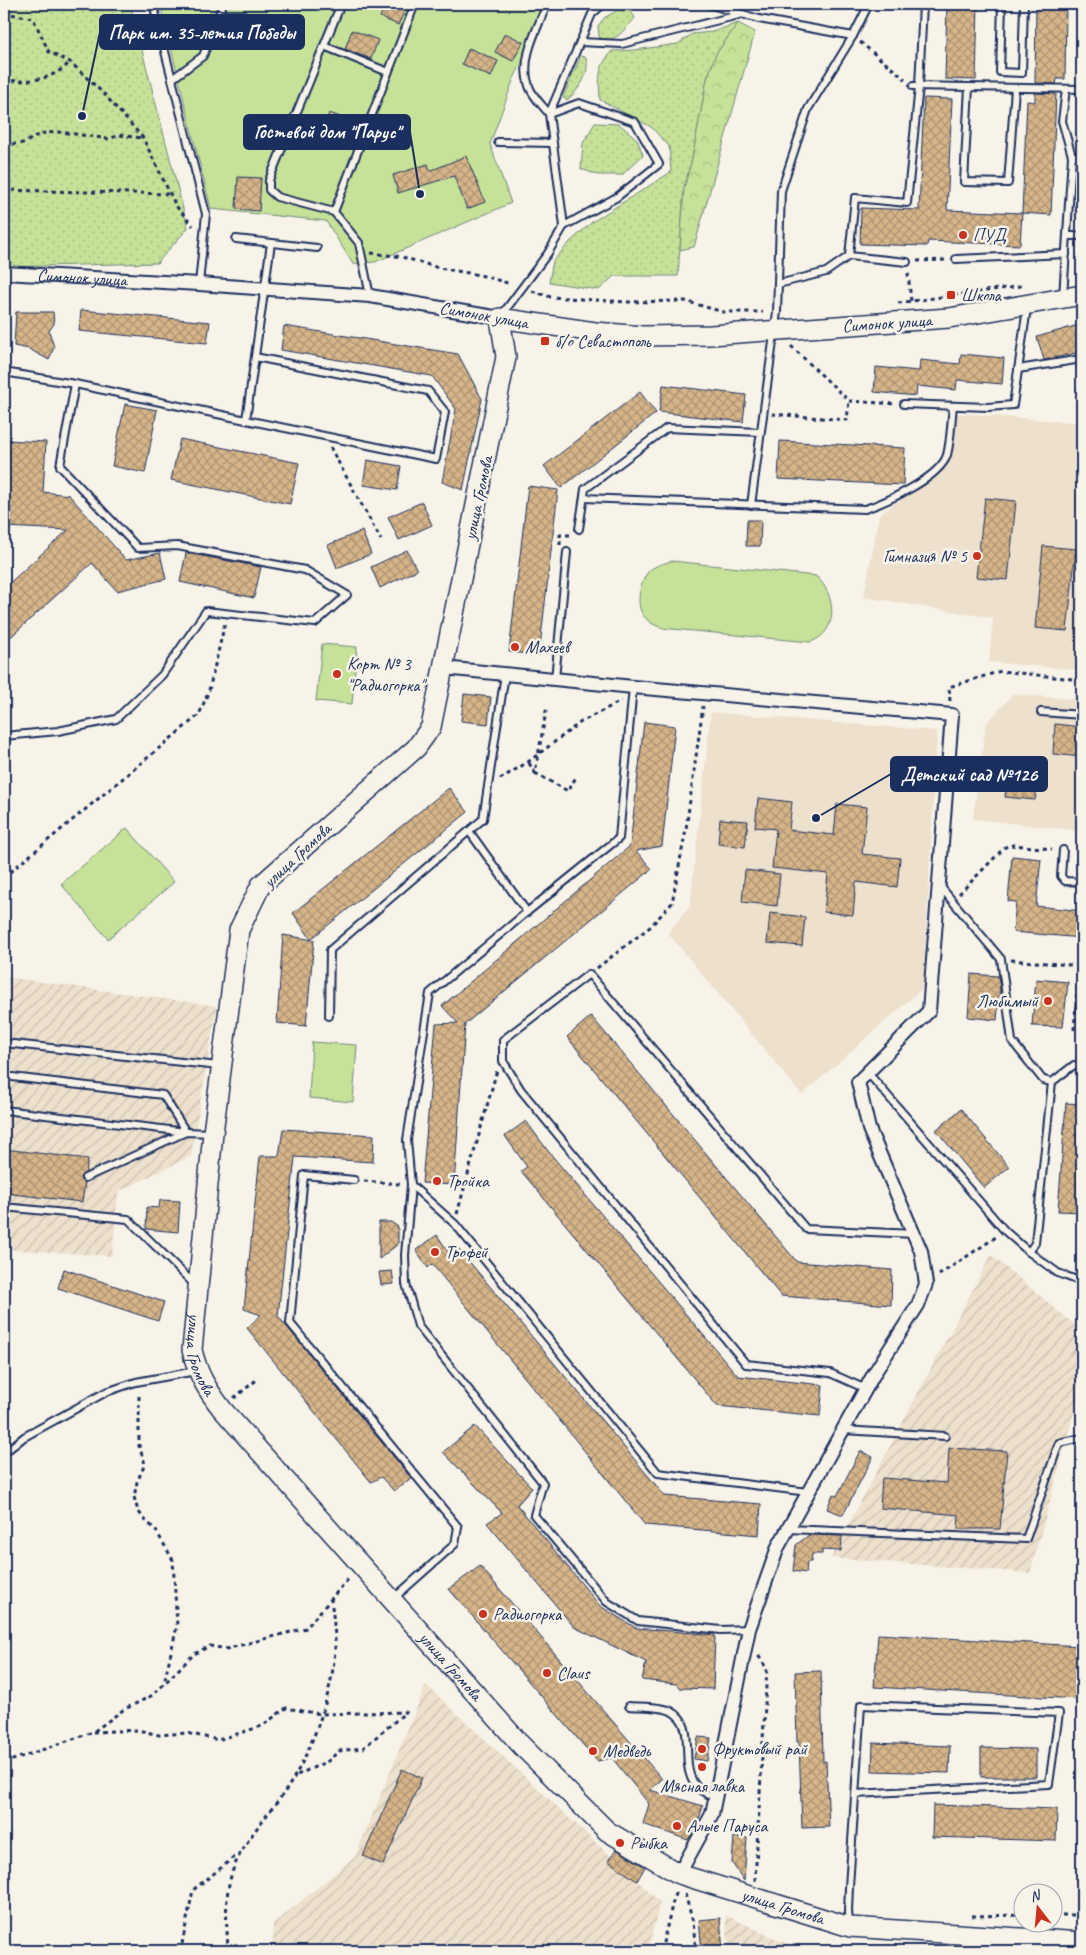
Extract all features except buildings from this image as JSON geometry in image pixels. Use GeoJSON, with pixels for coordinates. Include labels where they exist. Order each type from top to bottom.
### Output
{"type":"FeatureCollection","features":[{"type":"Feature","properties":{"kind":"street","name":"Симонок улица"},"geometry":{"type":"LineString","coordinates":[[4,273],[370,296],[595,332],[643,336],[781,337],[949,318],[1082,295]]}},
{"type":"Feature","properties":{"kind":"street","name":"улица Громова"},"geometry":{"type":"LineString","coordinates":[[500,318],[506,357],[431,727],[416,748],[262,885],[239,930],[213,1133],[197,1287],[192,1350],[197,1371],[206,1388],[222,1409],[521,1745],[608,1831],[679,1874],[850,1927],[1082,1942]]}},
{"type":"Feature","properties":{"kind":"street"},"geometry":{"type":"LineString","coordinates":[[444,668],[554,679],[633,691],[705,693],[952,715],[929,1011],[858,1082],[869,1128],[921,1251],[926,1284],[918,1305],[866,1389],[778,1547],[748,1634],[712,1814],[679,1874]]}},
{"type":"Feature","properties":{"kind":"lane"},"geometry":{"type":"LineString","coordinates":[[153,4],[206,214],[199,284]]}},
{"type":"Feature","properties":{"kind":"lane"},"geometry":{"type":"LineString","coordinates":[[172,78],[203,56],[223,4]]}},
{"type":"Feature","properties":{"kind":"lane"},"geometry":{"type":"LineString","coordinates":[[341,4],[269,180],[269,190],[276,197],[334,212],[359,244],[370,296]]}},
{"type":"Feature","properties":{"kind":"lane"},"geometry":{"type":"LineString","coordinates":[[334,212],[415,4]]}},
{"type":"Feature","properties":{"kind":"lane"},"geometry":{"type":"LineString","coordinates":[[547,4],[529,50],[526,70],[529,87],[549,114],[564,226]]}},
{"type":"Feature","properties":{"kind":"lane"},"geometry":{"type":"LineString","coordinates":[[549,114],[592,14],[603,4]]}},
{"type":"Feature","properties":{"kind":"lane"},"geometry":{"type":"LineString","coordinates":[[708,4],[743,14],[853,36]]}},
{"type":"Feature","properties":{"kind":"lane"},"geometry":{"type":"LineString","coordinates":[[751,504],[763,413],[781,337],[777,312],[781,191],[808,109],[853,36],[869,4]]}},
{"type":"Feature","properties":{"kind":"lane"},"geometry":{"type":"LineString","coordinates":[[849,256],[855,198],[907,204],[923,4]]}},
{"type":"Feature","properties":{"kind":"lane"},"geometry":{"type":"LineString","coordinates":[[1002,4],[1000,72],[1022,73],[1024,4]]}},
{"type":"Feature","properties":{"kind":"lane"},"geometry":{"type":"LineString","coordinates":[[580,42],[622,44],[743,14]]}},
{"type":"Feature","properties":{"kind":"lane"},"geometry":{"type":"LineString","coordinates":[[324,46],[388,72]]}},
{"type":"Feature","properties":{"kind":"lane"},"geometry":{"type":"LineString","coordinates":[[916,86],[1082,89]]}},
{"type":"Feature","properties":{"kind":"lane"},"geometry":{"type":"LineString","coordinates":[[969,87],[964,182],[1008,183],[1015,88]]}},
{"type":"Feature","properties":{"kind":"lane"},"geometry":{"type":"LineString","coordinates":[[1063,298],[1072,156],[1062,121],[1066,89]]}},
{"type":"Feature","properties":{"kind":"lane"},"geometry":{"type":"LineString","coordinates":[[500,318],[548,253],[564,226],[617,197],[660,164],[635,122],[579,103],[549,114]]}},
{"type":"Feature","properties":{"kind":"lane"},"geometry":{"type":"LineString","coordinates":[[498,142],[553,143]]}},
{"type":"Feature","properties":{"kind":"lane"},"geometry":{"type":"LineString","coordinates":[[1072,156],[1082,156]]}},
{"type":"Feature","properties":{"kind":"lane"},"geometry":{"type":"LineString","coordinates":[[1067,236],[1082,236]]}},
{"type":"Feature","properties":{"kind":"lane"},"geometry":{"type":"LineString","coordinates":[[236,239],[317,248]]}},
{"type":"Feature","properties":{"kind":"lane"},"geometry":{"type":"LineString","coordinates":[[246,420],[271,243]]}},
{"type":"Feature","properties":{"kind":"lane"},"geometry":{"type":"LineString","coordinates":[[956,259],[1066,254]]}},
{"type":"Feature","properties":{"kind":"lane"},"geometry":{"type":"LineString","coordinates":[[778,284],[826,272],[849,256],[907,262]]}},
{"type":"Feature","properties":{"kind":"lane"},"geometry":{"type":"LineString","coordinates":[[904,404],[988,407],[1013,405],[1027,304]]}},
{"type":"Feature","properties":{"kind":"lane"},"geometry":{"type":"LineString","coordinates":[[4,372],[75,384],[436,459],[445,412],[428,391],[255,357]]}},
{"type":"Feature","properties":{"kind":"lane"},"geometry":{"type":"LineString","coordinates":[[1018,368],[1082,359]]}},
{"type":"Feature","properties":{"kind":"lane"},"geometry":{"type":"LineString","coordinates":[[4,736],[58,731],[116,719],[162,675],[206,611],[315,623],[347,595],[305,570],[177,546],[138,548],[60,466],[75,384]]}},
{"type":"Feature","properties":{"kind":"lane"},"geometry":{"type":"LineString","coordinates":[[584,498],[865,509],[886,502],[913,487],[936,470],[946,457],[953,406]]}},
{"type":"Feature","properties":{"kind":"lane"},"geometry":{"type":"LineString","coordinates":[[579,529],[585,489],[667,428],[760,432]]}},
{"type":"Feature","properties":{"kind":"lane"},"geometry":{"type":"LineString","coordinates":[[554,679],[567,552]]}},
{"type":"Feature","properties":{"kind":"lane"},"geometry":{"type":"LineString","coordinates":[[329,1016],[330,950],[483,819],[505,674]]}},
{"type":"Feature","properties":{"kind":"lane"},"geometry":{"type":"LineString","coordinates":[[633,691],[619,838],[430,993],[407,1140],[411,1185],[405,1255],[406,1284],[418,1326],[543,1482],[534,1515],[607,1602],[638,1621],[748,1634]]}},
{"type":"Feature","properties":{"kind":"lane"},"geometry":{"type":"LineString","coordinates":[[1041,712],[1082,716]]}},
{"type":"Feature","properties":{"kind":"lane"},"geometry":{"type":"LineString","coordinates":[[469,831],[527,912]]}},
{"type":"Feature","properties":{"kind":"lane"},"geometry":{"type":"LineString","coordinates":[[1063,850],[1061,876],[1065,881],[1082,882]]}},
{"type":"Feature","properties":{"kind":"lane"},"geometry":{"type":"LineString","coordinates":[[939,885],[1001,959],[1012,1041],[1043,1080],[1052,1082]]}},
{"type":"Feature","properties":{"kind":"lane"},"geometry":{"type":"LineString","coordinates":[[866,1389],[830,1372],[746,1364],[521,1090],[503,1061],[503,1040],[589,974],[806,1229],[915,1234]]}},
{"type":"Feature","properties":{"kind":"lane"},"geometry":{"type":"LineString","coordinates":[[4,1043],[223,1066]]}},
{"type":"Feature","properties":{"kind":"lane"},"geometry":{"type":"LineString","coordinates":[[1029,1252],[1035,1243],[1052,1082],[1074,1065],[1082,1066]]}},
{"type":"Feature","properties":{"kind":"lane"},"geometry":{"type":"LineString","coordinates":[[868,1073],[1005,1231],[1029,1252],[1058,1273],[1082,1282]]}},
{"type":"Feature","properties":{"kind":"lane"},"geometry":{"type":"LineString","coordinates":[[4,1076],[162,1094],[186,1132]]}},
{"type":"Feature","properties":{"kind":"lane"},"geometry":{"type":"LineString","coordinates":[[4,1110],[186,1132],[213,1133]]}},
{"type":"Feature","properties":{"kind":"lane"},"geometry":{"type":"LineString","coordinates":[[85,1178],[186,1132]]}},
{"type":"Feature","properties":{"kind":"lane"},"geometry":{"type":"LineString","coordinates":[[354,1180],[304,1175],[290,1323],[458,1528],[455,1544],[392,1600]]}},
{"type":"Feature","properties":{"kind":"lane"},"geometry":{"type":"LineString","coordinates":[[411,1185],[454,1224],[658,1473],[808,1492]]}},
{"type":"Feature","properties":{"kind":"lane"},"geometry":{"type":"LineString","coordinates":[[4,1207],[128,1219],[197,1287]]}},
{"type":"Feature","properties":{"kind":"lane"},"geometry":{"type":"LineString","coordinates":[[4,1453],[24,1437],[106,1392],[136,1382],[197,1371]]}},
{"type":"Feature","properties":{"kind":"lane"},"geometry":{"type":"LineString","coordinates":[[843,1430],[946,1436]]}},
{"type":"Feature","properties":{"kind":"lane"},"geometry":{"type":"LineString","coordinates":[[788,1529],[1026,1539],[1060,1443],[1082,1438]]}},
{"type":"Feature","properties":{"kind":"lane"},"geometry":{"type":"LineString","coordinates":[[850,1927],[848,1911],[855,1794],[861,1705],[1059,1713],[1048,1784],[855,1794]]}},
{"type":"Feature","properties":{"kind":"lane"},"geometry":{"type":"LineString","coordinates":[[628,1706],[669,1710],[680,1717],[686,1727],[686,1750],[691,1778],[698,1789],[715,1797]]}},
{"type":"Feature","properties":{"kind":"path"},"geometry":{"type":"LineString","coordinates":[[4,13],[34,18],[49,52],[70,62],[104,94],[143,138],[176,206],[203,238]]}},
{"type":"Feature","properties":{"kind":"path"},"geometry":{"type":"LineString","coordinates":[[853,36],[916,86]]}},
{"type":"Feature","properties":{"kind":"path"},"geometry":{"type":"LineString","coordinates":[[4,80],[24,82],[46,78],[61,72],[70,62]]}},
{"type":"Feature","properties":{"kind":"path"},"geometry":{"type":"LineString","coordinates":[[4,144],[27,142],[33,137],[45,133],[61,132],[109,139],[119,135],[143,138]]}},
{"type":"Feature","properties":{"kind":"path"},"geometry":{"type":"LineString","coordinates":[[4,190],[170,194]]}},
{"type":"Feature","properties":{"kind":"path"},"geometry":{"type":"LineString","coordinates":[[361,252],[402,257],[439,268],[480,275],[551,296],[626,302],[685,302],[723,312],[777,312]]}},
{"type":"Feature","properties":{"kind":"path"},"geometry":{"type":"LineString","coordinates":[[911,301],[907,262],[956,259]]}},
{"type":"Feature","properties":{"kind":"path"},"geometry":{"type":"LineString","coordinates":[[893,304],[1027,286]]}},
{"type":"Feature","properties":{"kind":"path"},"geometry":{"type":"LineString","coordinates":[[781,337],[849,400],[904,404]]}},
{"type":"Feature","properties":{"kind":"path"},"geometry":{"type":"LineString","coordinates":[[763,413],[847,420],[849,400]]}},
{"type":"Feature","properties":{"kind":"path"},"geometry":{"type":"LineString","coordinates":[[324,436],[381,540]]}},
{"type":"Feature","properties":{"kind":"path"},"geometry":{"type":"LineString","coordinates":[[559,544],[560,534]]}},
{"type":"Feature","properties":{"kind":"path"},"geometry":{"type":"LineString","coordinates":[[4,878],[199,715],[209,690],[228,614]]}},
{"type":"Feature","properties":{"kind":"path"},"geometry":{"type":"LineString","coordinates":[[949,687],[1000,672],[1082,680]]}},
{"type":"Feature","properties":{"kind":"path"},"geometry":{"type":"LineString","coordinates":[[500,779],[538,755],[581,722],[633,691]]}},
{"type":"Feature","properties":{"kind":"path"},"geometry":{"type":"LineString","coordinates":[[589,974],[650,927],[672,902],[686,829],[705,693]]}},
{"type":"Feature","properties":{"kind":"path"},"geometry":{"type":"LineString","coordinates":[[535,773],[547,706]]}},
{"type":"Feature","properties":{"kind":"path"},"geometry":{"type":"LineString","coordinates":[[528,762],[535,773],[568,791],[576,777]]}},
{"type":"Feature","properties":{"kind":"path"},"geometry":{"type":"LineString","coordinates":[[952,901],[1005,847],[1013,845],[1063,850]]}},
{"type":"Feature","properties":{"kind":"path"},"geometry":{"type":"LineString","coordinates":[[1001,959],[1081,966],[1074,1030]]}},
{"type":"Feature","properties":{"kind":"path"},"geometry":{"type":"LineString","coordinates":[[454,1224],[495,1073],[503,1061]]}},
{"type":"Feature","properties":{"kind":"path"},"geometry":{"type":"LineString","coordinates":[[374,1182],[411,1185]]}},
{"type":"Feature","properties":{"kind":"path"},"geometry":{"type":"LineString","coordinates":[[926,1284],[1005,1231]]}},
{"type":"Feature","properties":{"kind":"path"},"geometry":{"type":"LineString","coordinates":[[232,1400],[259,1378]]}},
{"type":"Feature","properties":{"kind":"path"},"geometry":{"type":"LineString","coordinates":[[139,1396],[139,1446],[146,1464],[137,1482],[134,1497],[138,1511],[146,1522],[155,1529],[173,1560],[177,1626],[163,1685]]}},
{"type":"Feature","properties":{"kind":"path"},"geometry":{"type":"LineString","coordinates":[[93,1732],[123,1710],[153,1695],[194,1654],[210,1646],[226,1649],[306,1628],[346,1581]]}},
{"type":"Feature","properties":{"kind":"path"},"geometry":{"type":"LineString","coordinates":[[228,1951],[226,1901],[231,1875],[241,1852],[295,1776],[311,1744],[328,1691],[335,1645],[331,1598]]}},
{"type":"Feature","properties":{"kind":"path"},"geometry":{"type":"LineString","coordinates":[[748,1634],[767,1669],[755,1883]]}},
{"type":"Feature","properties":{"kind":"path"},"geometry":{"type":"LineString","coordinates":[[4,1762],[93,1732],[138,1730],[159,1736],[187,1733],[218,1740],[262,1726],[286,1708],[321,1714],[406,1712],[364,1748],[339,1751],[328,1761],[295,1776]]}},
{"type":"Feature","properties":{"kind":"path"},"geometry":{"type":"LineString","coordinates":[[178,1951],[182,1944],[193,1890],[241,1852]]}},
{"type":"Feature","properties":{"kind":"path"},"geometry":{"type":"LineString","coordinates":[[660,1951],[679,1874]]}},
{"type":"Feature","properties":{"kind":"path"},"geometry":{"type":"LineString","coordinates":[[679,1874],[693,1922],[696,1951]]}},
{"type":"Feature","properties":{"kind":"path"},"geometry":{"type":"LineString","coordinates":[[964,1916],[1014,1915]]}},
{"type":"Feature","properties":{"kind":"path"},"geometry":{"type":"LineString","coordinates":[[1064,1915],[1082,1915]]}},
{"type":"Feature","properties":{"kind":"shaded area","name":"Гимназия № 5"},"geometry":{"type":"Polygon","coordinates":[[[955,413],[1082,423],[1082,670],[989,662],[993,618],[864,597],[879,515],[948,464],[955,413]]]}},
{"type":"Feature","properties":{"kind":"shaded area"},"geometry":{"type":"Polygon","coordinates":[[[1013,694],[1082,700],[1082,831],[973,819],[986,724],[1013,694]]]}},
{"type":"Feature","properties":{"kind":"shaded area"},"geometry":{"type":"Polygon","coordinates":[[[711,712],[937,731],[923,988],[802,1095],[668,933],[690,906],[711,712]]]}},
{"type":"Feature","properties":{"kind":"shaded area"},"geometry":{"type":"Polygon","coordinates":[[[4,977],[217,1006],[191,1156],[118,1192],[112,1256],[4,1249],[4,977]]]}},
{"type":"Feature","properties":{"kind":"shaded area"},"geometry":{"type":"Polygon","coordinates":[[[991,1255],[1082,1331],[1082,1384],[1030,1573],[831,1558],[991,1255]]]}},
{"type":"Feature","properties":{"kind":"shaded area"},"geometry":{"type":"Polygon","coordinates":[[[426,1685],[660,1902],[648,1951],[273,1951],[273,1924],[355,1857],[426,1685]]]}},
{"type":"Feature","properties":{"kind":"shaded area"},"geometry":{"type":"Polygon","coordinates":[[[725,1915],[802,1951],[729,1951],[725,1915]]]}},
{"type":"Feature","properties":{"kind":"green space"},"geometry":{"type":"Polygon","coordinates":[[[4,4],[130,4],[188,228],[157,263],[4,267],[4,4]]]}},
{"type":"Feature","properties":{"kind":"green space"},"geometry":{"type":"Polygon","coordinates":[[[160,4],[553,4],[514,78],[490,144],[511,203],[375,262],[353,264],[326,221],[211,209],[160,4]]]}},
{"type":"Feature","properties":{"kind":"green space"},"geometry":{"type":"Polygon","coordinates":[[[618,10],[631,11],[635,18],[615,38],[604,39],[599,37],[598,26],[604,18],[618,10]]]}},
{"type":"Feature","properties":{"kind":"green space"},"geometry":{"type":"Polygon","coordinates":[[[738,23],[716,54],[707,79],[692,159],[684,188],[678,276],[614,276],[599,290],[549,282],[553,261],[592,222],[671,172],[669,146],[651,127],[600,100],[600,74],[607,57],[612,51],[678,44],[692,34],[712,32],[738,23]]]}},
{"type":"Feature","properties":{"kind":"green space"},"geometry":{"type":"Polygon","coordinates":[[[738,23],[755,32],[694,247],[680,250],[684,188],[692,159],[707,79],[716,54],[738,23]]]}},
{"type":"Feature","properties":{"kind":"green space"},"geometry":{"type":"Polygon","coordinates":[[[581,56],[586,58],[587,70],[579,87],[567,100],[563,97],[581,56]]]}},
{"type":"Feature","properties":{"kind":"green space"},"geometry":{"type":"Polygon","coordinates":[[[595,123],[619,124],[637,139],[643,155],[622,175],[598,175],[581,169],[583,143],[595,123]]]}},
{"type":"Feature","properties":{"kind":"green space"},"geometry":{"type":"Polygon","coordinates":[[[672,561],[816,576],[823,584],[831,602],[830,622],[820,637],[810,642],[662,628],[651,623],[643,615],[639,605],[639,598],[641,585],[646,574],[658,565],[672,561]]]}},
{"type":"Feature","properties":{"kind":"green space","name":"Корт № 3 \"Радиогорка\""},"geometry":{"type":"Polygon","coordinates":[[[322,644],[357,647],[352,704],[316,701],[322,644]]]}},
{"type":"Feature","properties":{"kind":"green space"},"geometry":{"type":"Polygon","coordinates":[[[127,828],[174,882],[108,939],[61,884],[127,828]]]}},
{"type":"Feature","properties":{"kind":"green space"},"geometry":{"type":"Polygon","coordinates":[[[312,1042],[357,1045],[353,1102],[309,1098],[312,1042]]]}},
{"type":"Feature","properties":{"kind":"place","name":"Парк им. 35-летия Победы"},"geometry":{"type":"Point","coordinates":[82,116]}},
{"type":"Feature","properties":{"kind":"place","name":"Гостевой дом \"Парус\""},"geometry":{"type":"Point","coordinates":[420,194]}},
{"type":"Feature","properties":{"kind":"place","name":"ПУД"},"geometry":{"type":"Point","coordinates":[963,235]}},
{"type":"Feature","properties":{"kind":"place","name":"Школа"},"geometry":{"type":"Point","coordinates":[951,295]}},
{"type":"Feature","properties":{"kind":"place","name":"б/о Севастополь"},"geometry":{"type":"Point","coordinates":[545,341]}},
{"type":"Feature","properties":{"kind":"place","name":"Гимназия № 5"},"geometry":{"type":"Point","coordinates":[977,556]}},
{"type":"Feature","properties":{"kind":"place","name":"Махеев"},"geometry":{"type":"Point","coordinates":[515,647]}},
{"type":"Feature","properties":{"kind":"place","name":"Корт № 3 \"Радиогорка\""},"geometry":{"type":"Point","coordinates":[337,674]}},
{"type":"Feature","properties":{"kind":"place","name":"Детский сад №126"},"geometry":{"type":"Point","coordinates":[816,818]}},
{"type":"Feature","properties":{"kind":"place","name":"Любимый"},"geometry":{"type":"Point","coordinates":[1048,1001]}},
{"type":"Feature","properties":{"kind":"place","name":"Тройка"},"geometry":{"type":"Point","coordinates":[437,1181]}},
{"type":"Feature","properties":{"kind":"place","name":"Трофей"},"geometry":{"type":"Point","coordinates":[435,1252]}},
{"type":"Feature","properties":{"kind":"place","name":"Радиогорка"},"geometry":{"type":"Point","coordinates":[483,1614]}},
{"type":"Feature","properties":{"kind":"place","name":"Claus"},"geometry":{"type":"Point","coordinates":[547,1673]}},
{"type":"Feature","properties":{"kind":"place","name":"Фруктовый рай"},"geometry":{"type":"Point","coordinates":[702,1749]}},
{"type":"Feature","properties":{"kind":"place","name":"Медведь"},"geometry":{"type":"Point","coordinates":[593,1751]}},
{"type":"Feature","properties":{"kind":"place","name":"Мясная лавка"},"geometry":{"type":"Point","coordinates":[702,1767]}},
{"type":"Feature","properties":{"kind":"place","name":"Алые Паруса"},"geometry":{"type":"Point","coordinates":[677,1826]}},
{"type":"Feature","properties":{"kind":"place","name":"Рыбка"},"geometry":{"type":"Point","coordinates":[620,1843]}}]}
